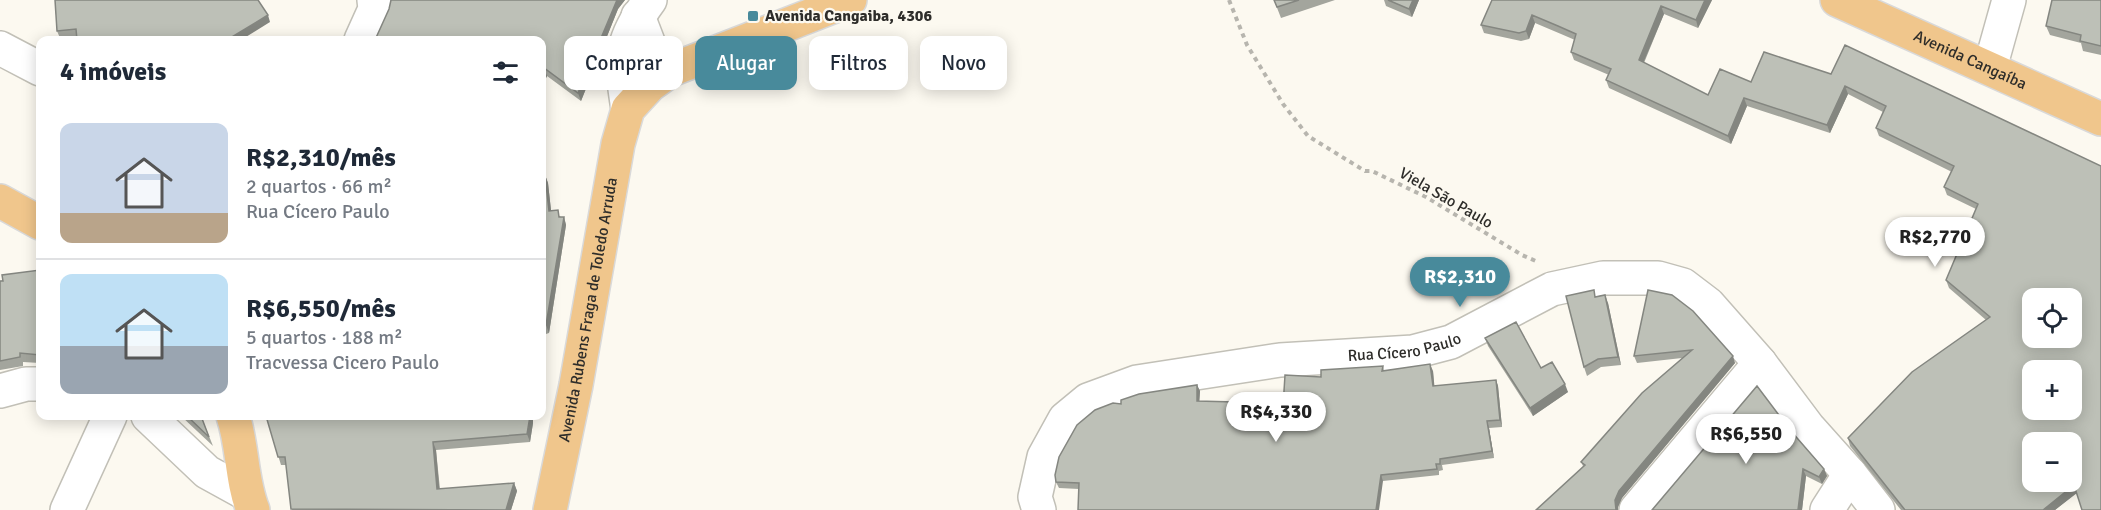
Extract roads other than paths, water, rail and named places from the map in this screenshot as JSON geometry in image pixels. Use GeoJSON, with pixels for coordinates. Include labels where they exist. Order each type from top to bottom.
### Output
{"type":"FeatureCollection","features":[{"type":"Feature","properties":{"kind":"main road"},"geometry":{"type":"LineString","coordinates":[[683,65],[850,0]]}},
{"type":"Feature","properties":{"kind":"main road","name":"Avenida Cangaíba"},"geometry":{"type":"LineString","coordinates":[[1837,0],[2101,119]]}},
{"type":"Feature","properties":{"kind":"main road"},"geometry":{"type":"LineString","coordinates":[[628,109],[645,90]]}},
{"type":"Feature","properties":{"kind":"main road","name":"Avenida Rubens Fraga de Toledo Arruda"},"geometry":{"type":"LineString","coordinates":[[550,510],[576,385],[618,144],[628,109]]}},
{"type":"Feature","properties":{"kind":"main road"},"geometry":{"type":"LineString","coordinates":[[0,201],[36,221]]}},
{"type":"Feature","properties":{"kind":"main road"},"geometry":{"type":"LineString","coordinates":[[234,420],[250,502]]}},
{"type":"Feature","properties":{"kind":"street"},"geometry":{"type":"LineString","coordinates":[[363,36],[375,9],[374,0]]}},
{"type":"Feature","properties":{"kind":"street"},"geometry":{"type":"LineString","coordinates":[[1990,68],[2009,0]]}},
{"type":"Feature","properties":{"kind":"street"},"geometry":{"type":"LineString","coordinates":[[644,8],[649,36]]}},
{"type":"Feature","properties":{"kind":"street"},"geometry":{"type":"LineString","coordinates":[[628,109],[622,73],[624,45],[644,8]]}},
{"type":"Feature","properties":{"kind":"street"},"geometry":{"type":"LineString","coordinates":[[0,48],[36,67]]}},
{"type":"Feature","properties":{"kind":"street","name":"Rua Cícero Paulo"},"geometry":{"type":"LineString","coordinates":[[1039,510],[1035,497],[1044,457],[1065,419],[1088,400],[1137,382],[1280,360],[1413,352],[1451,342],[1552,289],[1603,278],[1658,278],[1683,285],[1708,304],[1760,363],[1808,427],[1850,474],[1878,510]]}},
{"type":"Feature","properties":{"kind":"street"},"geometry":{"type":"LineString","coordinates":[[1636,510],[1760,363]]}},
{"type":"Feature","properties":{"kind":"street"},"geometry":{"type":"LineString","coordinates":[[0,391],[26,384],[36,384]]}},
{"type":"Feature","properties":{"kind":"street"},"geometry":{"type":"LineString","coordinates":[[67,510],[108,420]]}},
{"type":"Feature","properties":{"kind":"street"},"geometry":{"type":"LineString","coordinates":[[152,420],[207,472],[250,502]]}},
{"type":"Feature","properties":{"kind":"street"},"geometry":{"type":"LineString","coordinates":[[1827,510],[1850,474]]}},
{"type":"Feature","properties":{"kind":"place","name":"Avenida Cangaiba, 4306"},"geometry":{"type":"Point","coordinates":[753,16]}}]}
